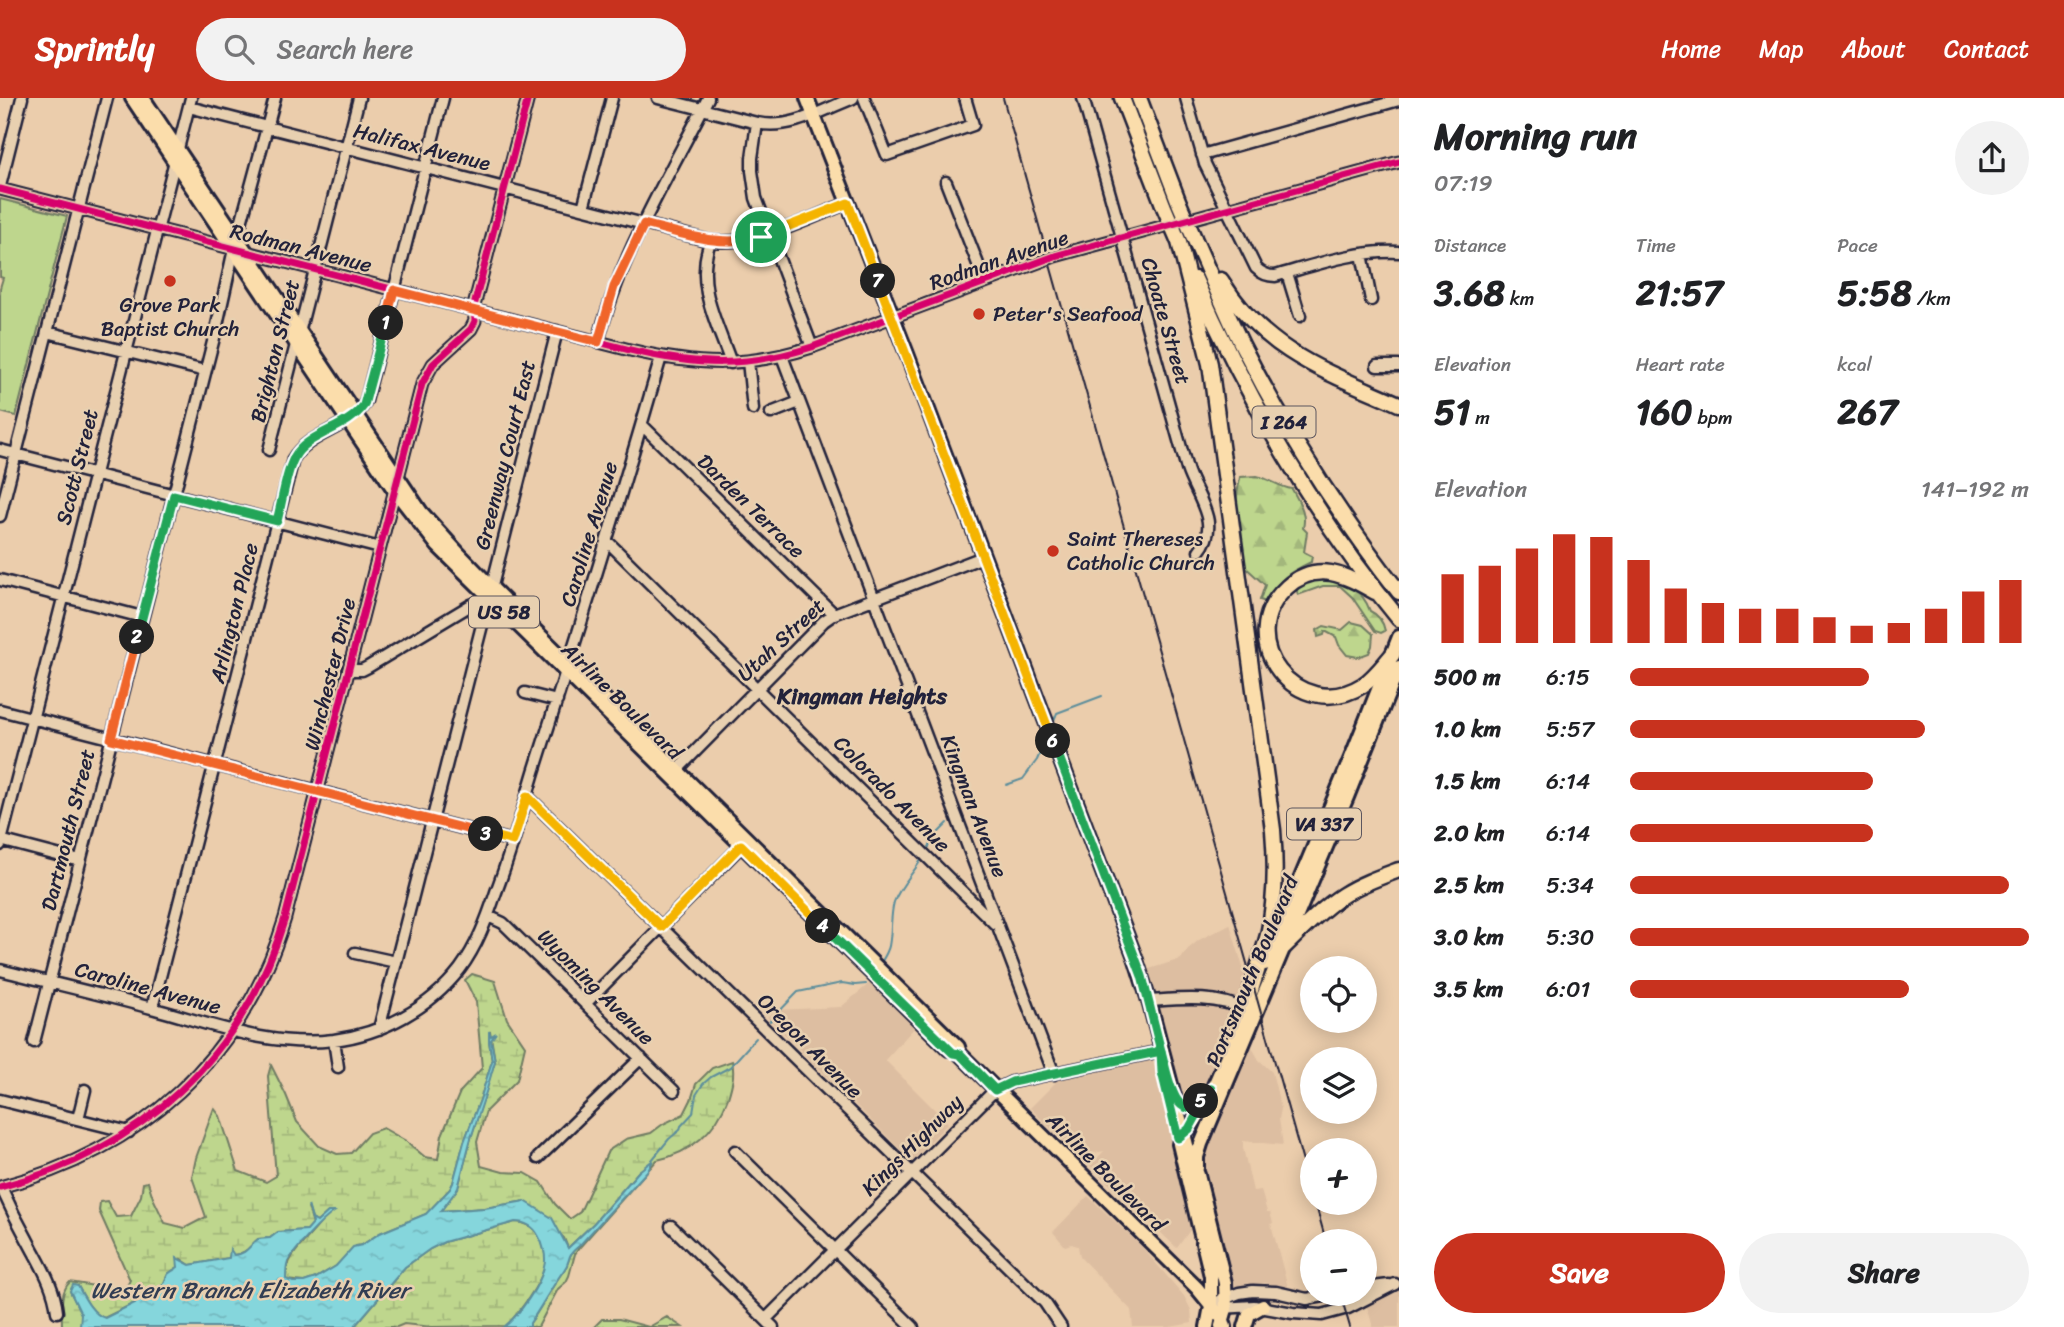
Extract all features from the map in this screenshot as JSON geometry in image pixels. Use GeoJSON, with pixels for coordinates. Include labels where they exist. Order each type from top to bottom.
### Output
{"type":"FeatureCollection","features":[{"type":"Feature","properties":{"kind":"highway","name":"I 264"},"geometry":{"type":"LineString","coordinates":[[1122,98],[1164,207],[1187,240],[1242,345],[1326,491],[1399,592]]}},
{"type":"Feature","properties":{"kind":"highway","name":"I 264"},"geometry":{"type":"LineString","coordinates":[[1139,98],[1179,203],[1187,240],[1231,355],[1272,432],[1306,488],[1399,620]]}},
{"type":"Feature","properties":{"kind":"highway"},"geometry":{"type":"LineString","coordinates":[[1187,240],[1238,306],[1266,334],[1318,369],[1399,404]]}},
{"type":"Feature","properties":{"kind":"highway"},"geometry":{"type":"LineString","coordinates":[[1187,240],[1210,364],[1273,830],[1273,909],[1245,1010]]}},
{"type":"Feature","properties":{"kind":"highway"},"geometry":{"type":"LineString","coordinates":[[1379,595],[1339,573],[1317,573],[1299,578],[1282,592],[1271,607],[1266,625],[1269,651],[1277,669],[1292,685],[1321,695],[1343,694],[1363,685],[1396,660]]}},
{"type":"Feature","properties":{"kind":"highway"},"geometry":{"type":"LineString","coordinates":[[1284,947],[1318,914],[1344,894],[1399,870]]}},
{"type":"Feature","properties":{"kind":"main road","name":"Airline Boulevard"},"geometry":{"type":"LineString","coordinates":[[132,98],[240,247],[438,546],[567,668],[904,1000],[953,1053],[960,1054],[1226,1318]]}},
{"type":"Feature","properties":{"kind":"main road","name":"Airline Boulevard"},"geometry":{"type":"LineString","coordinates":[[143,98],[176,156]]}},
{"type":"Feature","properties":{"kind":"main road"},"geometry":{"type":"LineString","coordinates":[[807,98],[1136,960],[1174,1096],[1210,1273],[1211,1306],[1207,1327]]}},
{"type":"Feature","properties":{"kind":"main road","name":"Portsmouth Boulevard"},"geometry":{"type":"LineString","coordinates":[[1198,1175],[1197,1157],[1205,1134],[1284,947],[1396,660],[1399,637]]}},
{"type":"Feature","properties":{"kind":"main road","name":"Portsmouth Boulevard"},"geometry":{"type":"LineString","coordinates":[[1226,1318],[1225,1283],[1198,1175],[1181,1136],[1218,1076],[1342,780],[1396,660]]}},
{"type":"Feature","properties":{"kind":"main road"},"geometry":{"type":"LineString","coordinates":[[1161,1051],[1162,1072],[1181,1136]]}},
{"type":"Feature","properties":{"kind":"main road"},"geometry":{"type":"LineString","coordinates":[[1205,1134],[1199,1130],[1218,1076]]}},
{"type":"Feature","properties":{"kind":"main road"},"geometry":{"type":"LineString","coordinates":[[1174,1096],[1183,1107],[1191,1108],[1199,1104],[1211,1089]]}},
{"type":"Feature","properties":{"kind":"main road"},"geometry":{"type":"LineString","coordinates":[[1245,1327],[1250,1314],[1263,1306]]}},
{"type":"Feature","properties":{"kind":"street"},"geometry":{"type":"LineString","coordinates":[[0,188],[22,98]]}},
{"type":"Feature","properties":{"kind":"street"},"geometry":{"type":"LineString","coordinates":[[0,516],[107,98]]}},
{"type":"Feature","properties":{"kind":"street","name":"Dartmouth Street"},"geometry":{"type":"LineString","coordinates":[[34,1042],[205,371],[240,247],[275,98]]}},
{"type":"Feature","properties":{"kind":"street","name":"Brighton Street"},"geometry":{"type":"LineString","coordinates":[[269,450],[359,98]]}},
{"type":"Feature","properties":{"kind":"street"},"geometry":{"type":"LineString","coordinates":[[351,417],[366,401],[443,98]]}},
{"type":"Feature","properties":{"kind":"street","name":"Winchester Drive"},"geometry":{"type":"LineString","coordinates":[[0,1187],[72,1163],[128,1132],[166,1103],[218,1051],[258,989],[279,939],[425,376],[433,364],[471,329],[475,321],[474,310],[528,98]]}},
{"type":"Feature","properties":{"kind":"street"},"geometry":{"type":"LineString","coordinates":[[583,208],[612,98]]}},
{"type":"Feature","properties":{"kind":"street"},"geometry":{"type":"LineString","coordinates":[[658,98],[757,123],[782,125],[853,98]]}},
{"type":"Feature","properties":{"kind":"street"},"geometry":{"type":"LineString","coordinates":[[598,342],[614,287],[708,98]]}},
{"type":"Feature","properties":{"kind":"street"},"geometry":{"type":"LineString","coordinates":[[864,98],[887,155],[973,125],[965,98]]}},
{"type":"Feature","properties":{"kind":"street","name":"Choate Street"},"geometry":{"type":"LineString","coordinates":[[1083,98],[1187,469],[1209,517],[1209,532],[1199,551]]}},
{"type":"Feature","properties":{"kind":"street"},"geometry":{"type":"LineString","coordinates":[[1186,98],[1202,155],[1226,209],[1260,272],[1270,276],[1362,254],[1399,252]]}},
{"type":"Feature","properties":{"kind":"street"},"geometry":{"type":"LineString","coordinates":[[1202,155],[1398,99]]}},
{"type":"Feature","properties":{"kind":"street","name":"Scott Street"},"geometry":{"type":"LineString","coordinates":[[0,841],[190,102]]}},
{"type":"Feature","properties":{"kind":"street","name":"Halifax Avenue"},"geometry":{"type":"LineString","coordinates":[[190,102],[268,128],[710,241],[736,242],[769,234],[848,203]]}},
{"type":"Feature","properties":{"kind":"street"},"geometry":{"type":"LineString","coordinates":[[757,123],[752,158],[753,185],[812,347]]}},
{"type":"Feature","properties":{"kind":"street","name":"Rodman Avenue"},"geometry":{"type":"LineString","coordinates":[[0,188],[157,229],[240,247],[315,270],[598,342],[661,357],[702,363],[731,363],[782,356],[812,347],[1055,256],[1399,162]]}},
{"type":"Feature","properties":{"kind":"street"},"geometry":{"type":"LineString","coordinates":[[946,182],[985,282]]}},
{"type":"Feature","properties":{"kind":"street"},"geometry":{"type":"LineString","coordinates":[[710,241],[704,266],[704,286],[731,363]]}},
{"type":"Feature","properties":{"kind":"street"},"geometry":{"type":"LineString","coordinates":[[1362,254],[1371,300]]}},
{"type":"Feature","properties":{"kind":"street"},"geometry":{"type":"LineString","coordinates":[[1287,273],[1300,316]]}},
{"type":"Feature","properties":{"kind":"street","name":"Greenway Court East"},"geometry":{"type":"LineString","coordinates":[[379,1029],[556,331]]}},
{"type":"Feature","properties":{"kind":"street"},"geometry":{"type":"LineString","coordinates":[[47,332],[205,371]]}},
{"type":"Feature","properties":{"kind":"street","name":"Kingman Avenue"},"geometry":{"type":"LineString","coordinates":[[782,356],[1054,1073]]}},
{"type":"Feature","properties":{"kind":"street","name":"Caroline Avenue"},"geometry":{"type":"LineString","coordinates":[[0,970],[277,1041],[305,1042],[334,1040],[379,1029],[414,1010],[450,980],[473,949],[488,916],[607,541],[661,357]]}},
{"type":"Feature","properties":{"kind":"street"},"geometry":{"type":"LineString","coordinates":[[748,362],[753,409]]}},
{"type":"Feature","properties":{"kind":"street"},"geometry":{"type":"LineString","coordinates":[[1377,366],[1399,366]]}},
{"type":"Feature","properties":{"kind":"street"},"geometry":{"type":"LineString","coordinates":[[771,413],[799,402]]}},
{"type":"Feature","properties":{"kind":"street","name":"Arlington Place"},"geometry":{"type":"LineString","coordinates":[[152,1008],[291,466],[297,453],[307,444],[351,417]]}},
{"type":"Feature","properties":{"kind":"street","name":"Darden Terrace"},"geometry":{"type":"LineString","coordinates":[[642,425],[834,614]]}},
{"type":"Feature","properties":{"kind":"street"},"geometry":{"type":"LineString","coordinates":[[0,450],[380,548]]}},
{"type":"Feature","properties":{"kind":"street","name":"Colorado Avenue"},"geometry":{"type":"LineString","coordinates":[[607,541],[1000,928]]}},
{"type":"Feature","properties":{"kind":"street","name":"Utah Street"},"geometry":{"type":"LineString","coordinates":[[674,773],[834,614],[983,557]]}},
{"type":"Feature","properties":{"kind":"street"},"geometry":{"type":"LineString","coordinates":[[0,580],[142,617]]}},
{"type":"Feature","properties":{"kind":"street"},"geometry":{"type":"LineString","coordinates":[[349,670],[368,667],[490,593]]}},
{"type":"Feature","properties":{"kind":"street"},"geometry":{"type":"LineString","coordinates":[[525,693],[557,701]]}},
{"type":"Feature","properties":{"kind":"street"},"geometry":{"type":"LineString","coordinates":[[0,710],[513,841]]}},
{"type":"Feature","properties":{"kind":"street","name":"Oregon Avenue"},"geometry":{"type":"LineString","coordinates":[[527,796],[1045,1303],[1061,1327]]}},
{"type":"Feature","properties":{"kind":"street"},"geometry":{"type":"LineString","coordinates":[[0,841],[80,861]]}},
{"type":"Feature","properties":{"kind":"street"},"geometry":{"type":"LineString","coordinates":[[585,1004],[744,842]]}},
{"type":"Feature","properties":{"kind":"street","name":"Wyoming Avenue"},"geometry":{"type":"LineString","coordinates":[[488,916],[503,923],[674,1091]]}},
{"type":"Feature","properties":{"kind":"street"},"geometry":{"type":"LineString","coordinates":[[355,953],[396,962]]}},
{"type":"Feature","properties":{"kind":"street"},"geometry":{"type":"LineString","coordinates":[[1149,1001],[1223,1001],[1245,1010]]}},
{"type":"Feature","properties":{"kind":"street"},"geometry":{"type":"LineString","coordinates":[[334,1040],[338,1067]]}},
{"type":"Feature","properties":{"kind":"street","name":"Kings Highway"},"geometry":{"type":"LineString","coordinates":[[769,1323],[835,1250],[995,1090],[1012,1082],[1161,1051]]}},
{"type":"Feature","properties":{"kind":"street"},"geometry":{"type":"LineString","coordinates":[[538,1158],[641,1058]]}},
{"type":"Feature","properties":{"kind":"street"},"geometry":{"type":"LineString","coordinates":[[78,1119],[85,1090]]}},
{"type":"Feature","properties":{"kind":"street"},"geometry":{"type":"LineString","coordinates":[[0,1100],[128,1132]]}},
{"type":"Feature","properties":{"kind":"street"},"geometry":{"type":"LineString","coordinates":[[734,1150],[913,1327]]}},
{"type":"Feature","properties":{"kind":"street"},"geometry":{"type":"LineString","coordinates":[[0,1187],[47,1275],[57,1311]]}},
{"type":"Feature","properties":{"kind":"street"},"geometry":{"type":"LineString","coordinates":[[671,1226],[769,1323]]}},
{"type":"Feature","properties":{"kind":"street"},"geometry":{"type":"LineString","coordinates":[[1226,1318],[1263,1306],[1322,1315],[1345,1309],[1397,1283]]}},
{"type":"Feature","properties":{"kind":"street"},"geometry":{"type":"LineString","coordinates":[[1377,1286],[1397,1283]]}},
{"type":"Feature","properties":{"kind":"street"},"geometry":{"type":"LineString","coordinates":[[1226,1318],[1239,1293],[1264,1290],[1300,1298]]}},
{"type":"Feature","properties":{"kind":"street"},"geometry":{"type":"LineString","coordinates":[[1211,1306],[1226,1318]]}},
{"type":"Feature","properties":{"kind":"street"},"geometry":{"type":"LineString","coordinates":[[1306,1314],[1307,1306]]}},
{"type":"Feature","properties":{"kind":"shaded area"},"geometry":{"type":"Polygon","coordinates":[[[1230,924],[1248,984],[1200,1096],[1192,1104],[1181,1102],[1146,970],[1181,959],[1199,940],[1230,924]]]}},
{"type":"Feature","properties":{"kind":"shaded area"},"geometry":{"type":"Polygon","coordinates":[[[870,983],[915,1027],[885,1060],[948,1123],[912,1161],[767,1017],[776,1010],[841,1007],[870,983]]]}},
{"type":"Feature","properties":{"kind":"shaded area"},"geometry":{"type":"Polygon","coordinates":[[[1249,1042],[1259,1060],[1272,1072],[1281,1109],[1279,1119],[1283,1145],[1243,1141],[1243,1148],[1253,1191],[1261,1190],[1267,1212],[1270,1212],[1288,1287],[1264,1283],[1235,1286],[1230,1282],[1203,1167],[1203,1151],[1249,1042]]]}},
{"type":"Feature","properties":{"kind":"shaded area"},"geometry":{"type":"Polygon","coordinates":[[[1153,1060],[1193,1226],[1177,1248],[1090,1166],[1104,1151],[1079,1156],[1030,1108],[1058,1080],[1153,1060]]]}},
{"type":"Feature","properties":{"kind":"shaded area"},"geometry":{"type":"Polygon","coordinates":[[[1088,1196],[1141,1246],[1184,1296],[1191,1310],[1192,1323],[1170,1327],[1133,1327],[1131,1310],[1080,1257],[1078,1246],[1065,1246],[1053,1232],[1088,1196]]]}},
{"type":"Feature","properties":{"kind":"shaded area"},"geometry":{"type":"Polygon","coordinates":[[[1399,1291],[1399,1327],[1373,1327],[1367,1307],[1377,1306],[1377,1302],[1399,1291]]]}},
{"type":"Feature","properties":{"kind":"green space"},"geometry":{"type":"Polygon","coordinates":[[[0,199],[67,216],[16,416],[0,412],[0,288],[3,278],[0,277],[0,199]]]}},
{"type":"Feature","properties":{"kind":"green space"},"geometry":{"type":"Polygon","coordinates":[[[1257,476],[1292,489],[1302,508],[1303,528],[1307,532],[1304,552],[1312,556],[1311,562],[1280,582],[1266,602],[1260,600],[1265,585],[1243,565],[1235,507],[1240,477],[1257,476]]]}},
{"type":"Feature","properties":{"kind":"green space"},"geometry":{"type":"Polygon","coordinates":[[[1322,580],[1345,584],[1358,592],[1370,611],[1380,619],[1385,631],[1375,631],[1352,597],[1340,586],[1323,586],[1298,595],[1296,587],[1307,581],[1322,580]]]}},
{"type":"Feature","properties":{"kind":"green space"},"geometry":{"type":"Polygon","coordinates":[[[1351,622],[1363,625],[1373,634],[1369,653],[1358,657],[1347,655],[1336,637],[1325,631],[1324,635],[1318,637],[1317,630],[1324,626],[1342,630],[1351,622]]]}},
{"type":"Feature","properties":{"kind":"green space"},"geometry":{"type":"Polygon","coordinates":[[[472,974],[495,981],[507,1019],[525,1046],[517,1080],[486,1111],[477,1142],[481,1166],[503,1172],[525,1173],[541,1182],[555,1204],[570,1219],[580,1212],[608,1151],[626,1139],[651,1133],[684,1114],[696,1084],[712,1068],[732,1061],[731,1089],[717,1121],[691,1146],[657,1160],[579,1248],[566,1282],[558,1289],[538,1327],[530,1327],[530,1323],[572,1253],[649,1169],[639,1171],[594,1223],[568,1248],[564,1238],[525,1201],[485,1208],[440,1211],[458,1188],[495,1061],[490,1031],[492,1061],[453,1183],[426,1214],[356,1246],[336,1266],[316,1278],[304,1282],[286,1280],[287,1270],[295,1252],[328,1212],[317,1222],[312,1219],[308,1207],[313,1224],[307,1230],[278,1232],[270,1238],[258,1239],[242,1253],[233,1255],[231,1251],[229,1258],[190,1265],[181,1259],[178,1267],[168,1274],[157,1292],[104,1318],[92,1309],[78,1286],[70,1291],[81,1313],[81,1326],[62,1327],[64,1291],[70,1282],[126,1288],[130,1280],[99,1211],[100,1202],[107,1201],[116,1217],[131,1216],[141,1196],[143,1183],[148,1182],[165,1223],[185,1228],[206,1217],[192,1177],[214,1108],[220,1116],[238,1171],[266,1182],[276,1176],[268,1076],[271,1065],[297,1122],[319,1146],[337,1154],[351,1153],[369,1133],[383,1128],[406,1141],[425,1157],[438,1159],[442,1135],[460,1092],[482,1068],[476,1002],[465,980],[472,974]]]}},
{"type":"Feature","properties":{"kind":"green space"},"geometry":{"type":"Polygon","coordinates":[[[515,1222],[528,1225],[538,1234],[545,1262],[543,1273],[534,1289],[506,1326],[432,1327],[404,1324],[397,1327],[354,1327],[405,1267],[430,1249],[444,1242],[515,1222]]]}},
{"type":"Feature","properties":{"kind":"green space"},"geometry":{"type":"Polygon","coordinates":[[[667,1317],[682,1327],[649,1327],[667,1317]]]}},
{"type":"Feature","properties":{"kind":"green space"},"geometry":{"type":"Polygon","coordinates":[[[602,1319],[619,1319],[649,1327],[594,1327],[602,1319]]]}},
{"type":"Feature","properties":{"kind":"water","name":"Western Branch Elizabeth River"},"geometry":{"type":"Polygon","coordinates":[[[489,1031],[491,1036],[496,1033],[491,1040],[495,1061],[458,1188],[441,1211],[485,1208],[525,1201],[552,1218],[568,1248],[594,1223],[639,1171],[653,1160],[649,1169],[572,1253],[530,1327],[504,1327],[534,1291],[545,1263],[543,1246],[536,1232],[528,1225],[515,1222],[444,1242],[430,1249],[405,1267],[354,1327],[80,1327],[81,1314],[70,1291],[73,1285],[78,1286],[92,1309],[105,1318],[157,1292],[168,1274],[178,1267],[177,1258],[190,1265],[229,1258],[230,1249],[234,1255],[245,1251],[258,1239],[270,1238],[278,1232],[307,1230],[313,1223],[308,1205],[312,1219],[317,1222],[328,1212],[334,1212],[309,1235],[288,1262],[286,1279],[293,1282],[316,1278],[336,1266],[353,1247],[426,1214],[453,1183],[492,1061],[489,1031]]]}},
{"type":"Feature","properties":{"kind":"waterway"},"geometry":{"type":"LineString","coordinates":[[1053,723],[1057,713],[1102,696]]}},
{"type":"Feature","properties":{"kind":"waterway"},"geometry":{"type":"LineString","coordinates":[[1006,785],[1023,779],[1037,760],[1046,739]]}},
{"type":"Feature","properties":{"kind":"waterway"},"geometry":{"type":"LineString","coordinates":[[929,847],[948,823]]}},
{"type":"Feature","properties":{"kind":"waterway"},"geometry":{"type":"LineString","coordinates":[[882,961],[889,946],[894,902],[921,860]]}},
{"type":"Feature","properties":{"kind":"waterway"},"geometry":{"type":"LineString","coordinates":[[770,1021],[798,992],[842,983],[866,984]]}},
{"type":"Feature","properties":{"kind":"waterway"},"geometry":{"type":"LineString","coordinates":[[652,1160],[693,1113],[696,1095],[703,1084],[730,1067],[756,1038]]}},
{"type":"Feature","properties":{"kind":"railway"},"geometry":{"type":"LineString","coordinates":[[1003,98],[1300,1151]]}},
{"type":"Feature","properties":{"kind":"railway"},"geometry":{"type":"LineString","coordinates":[[1319,1215],[1323,1229]]}},
{"type":"Feature","properties":{"kind":"railway"},"geometry":{"type":"LineString","coordinates":[[1344,1306],[1350,1327]]}},
{"type":"Feature","properties":{"kind":"cycle path"},"geometry":{"type":"LineString","coordinates":[[0,1187],[51,1171],[98,1149],[141,1123],[179,1091],[213,1055],[242,1014],[266,968],[285,918],[422,384],[433,364],[471,329],[475,321],[474,306],[528,98]]}},
{"type":"Feature","properties":{"kind":"cycle path"},"geometry":{"type":"LineString","coordinates":[[0,189],[630,350],[677,359],[721,362],[765,359],[812,347],[1055,256],[1399,162]]}},
{"type":"Feature","properties":{"kind":"place","name":"Grove Park Baptist Church"},"geometry":{"type":"Point","coordinates":[170,281]}},
{"type":"Feature","properties":{"kind":"place","name":"Peter's Seafood"},"geometry":{"type":"Point","coordinates":[979,314]}},
{"type":"Feature","properties":{"kind":"place","name":"Saint Thereses Catholic Church"},"geometry":{"type":"Point","coordinates":[1053,551]}},
{"type":"Feature","properties":{"kind":"district","name":"Kingman Heights"},"geometry":{"type":"Point","coordinates":[862,696]}},
{"type":"Feature","properties":{"kind":"route"},"geometry":{"type":"LineString","coordinates":[[761,237],[723,243],[644,224],[614,287],[598,342],[394,290],[364,405],[355,415],[302,447],[297,453],[293,459],[277,521],[174,495],[111,739],[513,841],[527,796],[661,927],[741,845],[919,1021],[953,1053],[960,1054],[995,1090],[1012,1082],[1161,1051],[1174,1096],[1183,1107],[1196,1106],[1211,1089],[1189,1129],[1178,1138],[1162,1072],[1161,1051],[1142,976],[848,203],[761,237]]}}]}
